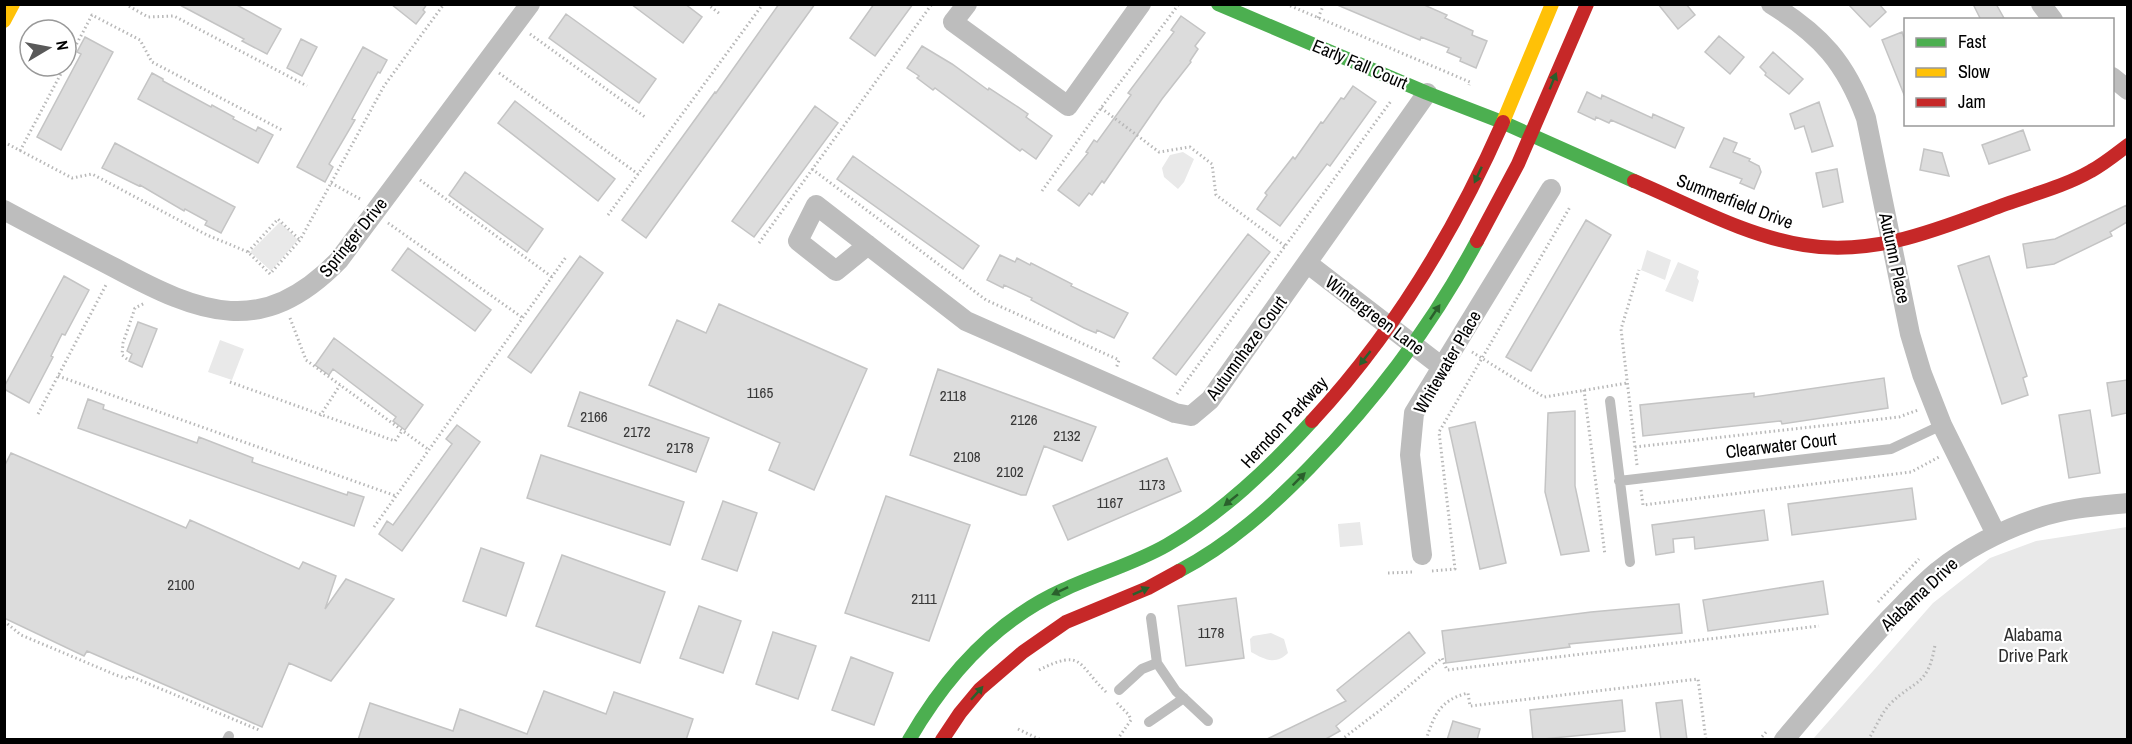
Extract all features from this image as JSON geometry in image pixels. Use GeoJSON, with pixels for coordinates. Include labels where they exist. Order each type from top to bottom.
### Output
{"type":"FeatureCollection","features":[{"type":"Feature","properties":{"kind":"main road"},"geometry":{"type":"LineString","coordinates":[[4,21],[13,4]]}},
{"type":"Feature","properties":{"kind":"main road","name":"Early Fall Court"},"geometry":{"type":"LineString","coordinates":[[1218,4],[1427,93],[1502,122]]}},
{"type":"Feature","properties":{"kind":"main road","name":"Herndon Parkway"},"geometry":{"type":"LineString","coordinates":[[909,740],[922,715],[955,672],[982,644],[1025,609],[1083,580],[1162,548],[1212,515],[1242,491],[1348,380],[1418,284],[1461,209],[1502,122],[1552,4]]}},
{"type":"Feature","properties":{"kind":"main road"},"geometry":{"type":"LineString","coordinates":[[942,740],[980,689],[1023,652],[1066,622],[1141,591],[1186,568],[1226,542],[1258,518],[1334,442],[1390,376],[1458,279],[1492,216],[1530,135],[1587,4]]}},
{"type":"Feature","properties":{"kind":"main road","name":"Summerfield Drive"},"geometry":{"type":"LineString","coordinates":[[1502,122],[1771,238],[1803,245],[1835,248],[1868,247],[1922,235],[2060,185],[2091,171],[2127,145]]}},
{"type":"Feature","properties":{"kind":"street","name":"Springer Drive"},"geometry":{"type":"LineString","coordinates":[[4,210],[136,280],[184,302],[220,311],[246,311],[285,301],[309,288],[339,260],[530,4]]}},
{"type":"Feature","properties":{"kind":"street"},"geometry":{"type":"LineString","coordinates":[[966,4],[953,22],[1068,106],[1141,4]]}},
{"type":"Feature","properties":{"kind":"street","name":"Autumn Place"},"geometry":{"type":"LineString","coordinates":[[1771,4],[1815,36],[1834,55],[1857,92],[1866,118],[1910,334],[1922,374],[1942,425],[1996,534]]}},
{"type":"Feature","properties":{"kind":"street"},"geometry":{"type":"LineString","coordinates":[[2041,4],[2052,18]]}},
{"type":"Feature","properties":{"kind":"street"},"geometry":{"type":"LineString","coordinates":[[2114,80],[2127,90]]}},
{"type":"Feature","properties":{"kind":"street","name":"Autumnhaze Court"},"geometry":{"type":"LineString","coordinates":[[868,245],[966,321],[1175,413],[1191,416],[1210,400],[1427,93]]}},
{"type":"Feature","properties":{"kind":"street","name":"Whitewater Place"},"geometry":{"type":"LineString","coordinates":[[1422,555],[1410,455],[1414,413],[1551,189]]}},
{"type":"Feature","properties":{"kind":"street","name":"Wintergreen Lane"},"geometry":{"type":"LineString","coordinates":[[1307,263],[1442,367]]}},
{"type":"Feature","properties":{"kind":"street","name":"Alabama Drive"},"geometry":{"type":"LineString","coordinates":[[1784,740],[1914,593],[1956,558],[1996,534],[2039,518],[2073,509],[2127,503]]}},
{"type":"Feature","properties":{"kind":"lane"},"geometry":{"type":"LineString","coordinates":[[1610,401],[1630,562]]}},
{"type":"Feature","properties":{"kind":"lane","name":"Clearwater Court"},"geometry":{"type":"LineString","coordinates":[[1619,481],[1891,449],[1942,425]]}},
{"type":"Feature","properties":{"kind":"lane"},"geometry":{"type":"LineString","coordinates":[[1151,618],[1157,663],[1176,691],[1208,721]]}},
{"type":"Feature","properties":{"kind":"lane"},"geometry":{"type":"LineString","coordinates":[[1119,690],[1142,669],[1157,663]]}},
{"type":"Feature","properties":{"kind":"lane"},"geometry":{"type":"LineString","coordinates":[[1149,722],[1184,698]]}},
{"type":"Feature","properties":{"kind":"path"},"geometry":{"type":"LineString","coordinates":[[125,4],[148,16],[174,16],[307,86]]}},
{"type":"Feature","properties":{"kind":"path"},"geometry":{"type":"LineString","coordinates":[[4,142],[72,178],[92,174],[207,235],[248,252],[270,274],[300,240],[384,86],[444,4]]}},
{"type":"Feature","properties":{"kind":"path"},"geometry":{"type":"LineString","coordinates":[[708,4],[720,14]]}},
{"type":"Feature","properties":{"kind":"path"},"geometry":{"type":"LineString","coordinates":[[608,214],[763,4]]}},
{"type":"Feature","properties":{"kind":"path"},"geometry":{"type":"LineString","coordinates":[[759,243],[932,4]]}},
{"type":"Feature","properties":{"kind":"path"},"geometry":{"type":"LineString","coordinates":[[1042,191],[1179,4]]}},
{"type":"Feature","properties":{"kind":"path"},"geometry":{"type":"LineString","coordinates":[[1286,4],[1470,82],[1468,88]]}},
{"type":"Feature","properties":{"kind":"path"},"geometry":{"type":"LineString","coordinates":[[1318,18],[1324,4]]}},
{"type":"Feature","properties":{"kind":"path"},"geometry":{"type":"LineString","coordinates":[[78,41],[92,15],[140,40],[152,62],[282,130]]}},
{"type":"Feature","properties":{"kind":"path"},"geometry":{"type":"LineString","coordinates":[[528,32],[645,117]]}},
{"type":"Feature","properties":{"kind":"path"},"geometry":{"type":"LineString","coordinates":[[499,73],[638,174]]}},
{"type":"Feature","properties":{"kind":"path"},"geometry":{"type":"LineString","coordinates":[[20,151],[58,78]]}},
{"type":"Feature","properties":{"kind":"path"},"geometry":{"type":"LineString","coordinates":[[1173,400],[1405,83]]}},
{"type":"Feature","properties":{"kind":"path"},"geometry":{"type":"LineString","coordinates":[[1101,108],[1159,152],[1190,147],[1212,164],[1216,195],[1285,246]]}},
{"type":"Feature","properties":{"kind":"path"},"geometry":{"type":"LineString","coordinates":[[812,169],[986,300],[1119,360],[1114,373]]}},
{"type":"Feature","properties":{"kind":"path"},"geometry":{"type":"LineString","coordinates":[[418,179],[552,277]]}},
{"type":"Feature","properties":{"kind":"path"},"geometry":{"type":"LineString","coordinates":[[331,183],[362,200],[357,208]]}},
{"type":"Feature","properties":{"kind":"path"},"geometry":{"type":"LineString","coordinates":[[1388,573],[1455,569],[1439,432],[1570,207]]}},
{"type":"Feature","properties":{"kind":"path"},"geometry":{"type":"LineString","coordinates":[[248,252],[278,219],[300,240]]}},
{"type":"Feature","properties":{"kind":"path"},"geometry":{"type":"LineString","coordinates":[[388,223],[522,318]]}},
{"type":"Feature","properties":{"kind":"path"},"geometry":{"type":"LineString","coordinates":[[374,527],[566,257]]}},
{"type":"Feature","properties":{"kind":"path"},"geometry":{"type":"LineString","coordinates":[[1639,270],[1621,329],[1643,505],[1911,472],[1941,456]]}},
{"type":"Feature","properties":{"kind":"path"},"geometry":{"type":"LineString","coordinates":[[38,414],[107,283]]}},
{"type":"Feature","properties":{"kind":"path"},"geometry":{"type":"LineString","coordinates":[[290,318],[306,360],[429,450]]}},
{"type":"Feature","properties":{"kind":"path"},"geometry":{"type":"LineString","coordinates":[[1470,351],[1544,397],[1627,383]]}},
{"type":"Feature","properties":{"kind":"path"},"geometry":{"type":"LineString","coordinates":[[58,376],[396,496]]}},
{"type":"Feature","properties":{"kind":"path"},"geometry":{"type":"LineString","coordinates":[[230,382],[395,441],[403,431]]}},
{"type":"Feature","properties":{"kind":"path"},"geometry":{"type":"LineString","coordinates":[[320,416],[340,385]]}},
{"type":"Feature","properties":{"kind":"path"},"geometry":{"type":"LineString","coordinates":[[1584,390],[1605,555]]}},
{"type":"Feature","properties":{"kind":"path"},"geometry":{"type":"LineString","coordinates":[[1635,447],[1899,417],[1920,409],[1917,400]]}},
{"type":"Feature","properties":{"kind":"path"},"geometry":{"type":"LineString","coordinates":[[4,621],[21,635],[128,680],[130,676],[259,730]]}},
{"type":"Feature","properties":{"kind":"path"},"geometry":{"type":"LineString","coordinates":[[1341,740],[1442,658],[1446,670],[1819,626]]}},
{"type":"Feature","properties":{"kind":"path"},"geometry":{"type":"LineString","coordinates":[[1868,740],[1882,714],[1891,703],[1924,678],[1932,664],[1935,645]]}},
{"type":"Feature","properties":{"kind":"path"},"geometry":{"type":"LineString","coordinates":[[1031,677],[1039,670],[1059,660],[1070,659],[1080,662],[1091,677],[1129,715],[1131,720],[1117,740]]}},
{"type":"Feature","properties":{"kind":"path"},"geometry":{"type":"LineString","coordinates":[[1426,740],[1434,716],[1453,697],[1468,693],[1470,706],[1698,679],[1706,740]]}},
{"type":"Feature","properties":{"kind":"path"},"geometry":{"type":"LineString","coordinates":[[1018,729],[1041,740]]}},
{"type":"Feature","properties":{"kind":"green space"},"geometry":{"type":"Polygon","coordinates":[[[1183,152],[1194,159],[1184,182],[1178,189],[1164,177],[1162,168],[1170,155],[1183,152]]]}},
{"type":"Feature","properties":{"kind":"green space"},"geometry":{"type":"Polygon","coordinates":[[[280,222],[298,240],[271,271],[250,252],[280,222]]]}},
{"type":"Feature","properties":{"kind":"green space"},"geometry":{"type":"Polygon","coordinates":[[[1647,250],[1671,260],[1665,280],[1641,270],[1647,250]]]}},
{"type":"Feature","properties":{"kind":"green space"},"geometry":{"type":"Polygon","coordinates":[[[1678,262],[1699,271],[1697,278],[1699,281],[1693,302],[1665,291],[1678,262]]]}},
{"type":"Feature","properties":{"kind":"green space"},"geometry":{"type":"Polygon","coordinates":[[[220,340],[244,349],[232,380],[208,372],[220,340]]]}},
{"type":"Feature","properties":{"kind":"green space"},"geometry":{"type":"Polygon","coordinates":[[[1360,522],[1363,545],[1340,547],[1338,524],[1360,522]]]}},
{"type":"Feature","properties":{"kind":"green space","name":"Alabama Drive Park"},"geometry":{"type":"Polygon","coordinates":[[[2127,527],[2127,739],[1813,739],[1933,603],[1990,558],[2036,541],[2127,527]]]}},
{"type":"Feature","properties":{"kind":"green space"},"geometry":{"type":"Polygon","coordinates":[[[1271,633],[1284,639],[1288,653],[1284,657],[1270,660],[1251,652],[1250,639],[1253,636],[1271,633]]]}},
{"type":"Feature","properties":{"kind":"building"},"geometry":{"type":"Polygon","coordinates":[[[178,4],[235,4],[281,29],[267,54],[242,41],[244,39],[178,4]]]}},
{"type":"Feature","properties":{"kind":"building"},"geometry":{"type":"Polygon","coordinates":[[[391,4],[427,4],[423,10],[425,12],[416,24],[391,4]]]}},
{"type":"Feature","properties":{"kind":"building"},"geometry":{"type":"Polygon","coordinates":[[[631,4],[685,4],[702,17],[683,43],[631,4]]]}},
{"type":"Feature","properties":{"kind":"building"},"geometry":{"type":"Polygon","coordinates":[[[779,4],[815,4],[646,238],[622,220],[779,4]]]}},
{"type":"Feature","properties":{"kind":"building"},"geometry":{"type":"Polygon","coordinates":[[[874,4],[913,4],[875,56],[850,38],[874,4]]]}},
{"type":"Feature","properties":{"kind":"building"},"geometry":{"type":"Polygon","coordinates":[[[1335,4],[1422,4],[1447,15],[1445,18],[1473,31],[1472,35],[1487,41],[1476,68],[1447,52],[1449,48],[1421,37],[1420,40],[1335,4]]]}},
{"type":"Feature","properties":{"kind":"building"},"geometry":{"type":"Polygon","coordinates":[[[1658,4],[1686,4],[1695,15],[1678,29],[1658,4]]]}},
{"type":"Feature","properties":{"kind":"building"},"geometry":{"type":"Polygon","coordinates":[[[1848,4],[1879,4],[1886,12],[1870,27],[1848,4]]]}},
{"type":"Feature","properties":{"kind":"building"},"geometry":{"type":"Polygon","coordinates":[[[1973,4],[1996,4],[2004,18],[1980,18],[1973,4]]]}},
{"type":"Feature","properties":{"kind":"building"},"geometry":{"type":"Polygon","coordinates":[[[566,14],[656,79],[639,103],[549,38],[566,14]]]}},
{"type":"Feature","properties":{"kind":"building"},"geometry":{"type":"Polygon","coordinates":[[[1181,16],[1205,33],[1195,46],[1198,49],[1104,183],[1102,181],[1092,195],[1089,193],[1079,206],[1058,190],[1088,153],[1086,152],[1094,140],[1097,142],[1131,95],[1128,93],[1174,32],[1171,30],[1181,16]]]}},
{"type":"Feature","properties":{"kind":"building"},"geometry":{"type":"Polygon","coordinates":[[[1902,32],[1904,38],[1904,95],[1882,40],[1902,32]]]}},
{"type":"Feature","properties":{"kind":"building"},"geometry":{"type":"Polygon","coordinates":[[[1719,36],[1744,57],[1730,74],[1705,52],[1719,36]]]}},
{"type":"Feature","properties":{"kind":"building"},"geometry":{"type":"Polygon","coordinates":[[[85,37],[113,52],[61,150],[37,137],[68,78],[78,78],[78,60],[81,54],[78,50],[85,37]]]}},
{"type":"Feature","properties":{"kind":"building"},"geometry":{"type":"Polygon","coordinates":[[[301,39],[317,47],[302,76],[287,68],[301,39]]]}},
{"type":"Feature","properties":{"kind":"building"},"geometry":{"type":"Polygon","coordinates":[[[922,46],[1028,114],[1026,117],[1052,136],[1036,159],[1022,149],[1020,151],[935,88],[933,90],[917,78],[919,76],[907,68],[922,46]]]}},
{"type":"Feature","properties":{"kind":"building"},"geometry":{"type":"Polygon","coordinates":[[[363,47],[387,60],[380,73],[378,72],[352,119],[355,120],[329,164],[333,167],[325,182],[297,167],[363,47]]]}},
{"type":"Feature","properties":{"kind":"building"},"geometry":{"type":"Polygon","coordinates":[[[1773,52],[1803,79],[1789,94],[1765,75],[1766,73],[1760,67],[1773,52]]]}},
{"type":"Feature","properties":{"kind":"building"},"geometry":{"type":"Polygon","coordinates":[[[152,73],[256,131],[258,127],[273,135],[258,163],[138,99],[152,73]]]}},
{"type":"Feature","properties":{"kind":"building"},"geometry":{"type":"Polygon","coordinates":[[[1353,86],[1376,102],[1330,166],[1327,164],[1280,226],[1257,209],[1267,195],[1265,193],[1293,157],[1295,159],[1321,122],[1323,123],[1353,86]]]}},
{"type":"Feature","properties":{"kind":"building"},"geometry":{"type":"Polygon","coordinates":[[[1587,92],[1601,99],[1602,95],[1652,118],[1653,114],[1684,128],[1675,148],[1611,120],[1609,123],[1596,117],[1595,120],[1578,112],[1587,92]]]}},
{"type":"Feature","properties":{"kind":"building"},"geometry":{"type":"Polygon","coordinates":[[[515,101],[615,179],[598,201],[498,123],[515,101]]]}},
{"type":"Feature","properties":{"kind":"building"},"geometry":{"type":"Polygon","coordinates":[[[1819,102],[1833,146],[1812,152],[1804,126],[1795,129],[1790,114],[1819,102]]]}},
{"type":"Feature","properties":{"kind":"building"},"geometry":{"type":"Polygon","coordinates":[[[815,106],[838,123],[754,237],[732,221],[815,106]]]}},
{"type":"Feature","properties":{"kind":"building"},"geometry":{"type":"Polygon","coordinates":[[[2023,130],[2030,150],[1989,164],[1982,145],[2023,130]]]}},
{"type":"Feature","properties":{"kind":"building"},"geometry":{"type":"Polygon","coordinates":[[[1724,138],[1737,143],[1733,152],[1750,159],[1749,161],[1759,166],[1761,172],[1754,189],[1740,183],[1742,179],[1710,167],[1724,138]]]}},
{"type":"Feature","properties":{"kind":"building"},"geometry":{"type":"Polygon","coordinates":[[[115,143],[235,207],[221,233],[205,225],[207,221],[185,209],[184,211],[140,185],[102,168],[115,143]]]}},
{"type":"Feature","properties":{"kind":"building"},"geometry":{"type":"Polygon","coordinates":[[[1924,149],[1942,153],[1949,176],[1920,170],[1924,149]]]}},
{"type":"Feature","properties":{"kind":"building"},"geometry":{"type":"Polygon","coordinates":[[[853,156],[979,246],[963,269],[837,179],[853,156]]]}},
{"type":"Feature","properties":{"kind":"building"},"geometry":{"type":"Polygon","coordinates":[[[1837,169],[1843,202],[1823,207],[1816,173],[1837,169]]]}},
{"type":"Feature","properties":{"kind":"building"},"geometry":{"type":"Polygon","coordinates":[[[465,172],[543,229],[527,252],[449,195],[465,172]]]}},
{"type":"Feature","properties":{"kind":"building"},"geometry":{"type":"Polygon","coordinates":[[[2127,205],[2127,222],[2110,232],[2112,236],[2054,264],[2027,268],[2023,244],[2055,239],[2127,205]]]}},
{"type":"Feature","properties":{"kind":"building"},"geometry":{"type":"Polygon","coordinates":[[[1586,220],[1611,235],[1531,371],[1506,357],[1586,220]]]}},
{"type":"Feature","properties":{"kind":"building"},"geometry":{"type":"Polygon","coordinates":[[[1248,234],[1270,252],[1176,375],[1153,358],[1248,234]]]}},
{"type":"Feature","properties":{"kind":"building"},"geometry":{"type":"Polygon","coordinates":[[[408,248],[491,310],[475,331],[392,270],[408,248]]]}},
{"type":"Feature","properties":{"kind":"building"},"geometry":{"type":"Polygon","coordinates":[[[1000,255],[1015,262],[1017,258],[1030,265],[1031,263],[1072,284],[1071,286],[1128,313],[1114,338],[1097,330],[1096,333],[1084,328],[1031,300],[1032,298],[987,280],[1000,255]]]}},
{"type":"Feature","properties":{"kind":"building"},"geometry":{"type":"Polygon","coordinates":[[[580,256],[603,273],[531,373],[508,357],[580,256]]]}},
{"type":"Feature","properties":{"kind":"building"},"geometry":{"type":"Polygon","coordinates":[[[1989,256],[2027,376],[2023,378],[2028,395],[2002,404],[1958,266],[1989,256]]]}},
{"type":"Feature","properties":{"kind":"building"},"geometry":{"type":"Polygon","coordinates":[[[64,276],[89,290],[65,335],[62,334],[51,356],[53,357],[29,403],[4,387],[64,276]]]}},
{"type":"Feature","properties":{"kind":"building"},"geometry":{"type":"Polygon","coordinates":[[[719,304],[867,369],[814,490],[769,470],[780,443],[649,385],[677,320],[706,333],[719,304]]]}},
{"type":"Feature","properties":{"kind":"building"},"geometry":{"type":"Polygon","coordinates":[[[138,322],[157,329],[142,367],[129,361],[132,354],[127,351],[138,322]]]}},
{"type":"Feature","properties":{"kind":"building"},"geometry":{"type":"Polygon","coordinates":[[[334,338],[423,405],[405,430],[393,421],[396,417],[333,369],[329,375],[315,365],[334,338]]]}},
{"type":"Feature","properties":{"kind":"building"},"geometry":{"type":"Polygon","coordinates":[[[938,369],[1096,427],[1082,461],[1044,446],[1026,495],[1021,495],[910,455],[938,369]]]}},
{"type":"Feature","properties":{"kind":"building"},"geometry":{"type":"Polygon","coordinates":[[[1884,378],[1888,408],[1782,424],[1781,421],[1643,436],[1640,405],[1754,393],[1754,397],[1884,378]]]}},
{"type":"Feature","properties":{"kind":"building"},"geometry":{"type":"Polygon","coordinates":[[[2127,380],[2127,413],[2112,416],[2107,383],[2127,380]]]}},
{"type":"Feature","properties":{"kind":"building"},"geometry":{"type":"Polygon","coordinates":[[[580,392],[709,438],[696,472],[568,426],[580,392]]]}},
{"type":"Feature","properties":{"kind":"building"},"geometry":{"type":"Polygon","coordinates":[[[88,399],[104,405],[103,409],[197,443],[199,437],[253,458],[252,462],[347,495],[348,492],[364,497],[354,526],[78,428],[88,399]]]}},
{"type":"Feature","properties":{"kind":"building"},"geometry":{"type":"Polygon","coordinates":[[[2090,410],[2100,473],[2069,478],[2059,415],[2090,410]]]}},
{"type":"Feature","properties":{"kind":"building"},"geometry":{"type":"Polygon","coordinates":[[[1575,411],[1575,486],[1589,551],[1561,555],[1545,492],[1548,413],[1575,411]]]}},
{"type":"Feature","properties":{"kind":"building"},"geometry":{"type":"Polygon","coordinates":[[[1475,422],[1506,563],[1480,569],[1449,428],[1475,422]]]}},
{"type":"Feature","properties":{"kind":"building"},"geometry":{"type":"Polygon","coordinates":[[[457,425],[480,442],[402,551],[379,534],[387,521],[393,525],[452,444],[446,439],[457,425]]]}},
{"type":"Feature","properties":{"kind":"building"},"geometry":{"type":"Polygon","coordinates":[[[11,453],[186,528],[190,520],[299,569],[303,562],[336,576],[325,609],[346,579],[394,599],[331,681],[289,663],[262,727],[87,651],[84,656],[4,618],[4,467],[11,453]]]}},
{"type":"Feature","properties":{"kind":"building"},"geometry":{"type":"Polygon","coordinates":[[[541,455],[684,502],[670,545],[527,498],[541,455]]]}},
{"type":"Feature","properties":{"kind":"building"},"geometry":{"type":"Polygon","coordinates":[[[1167,458],[1181,491],[1068,540],[1053,506],[1167,458]]]}},
{"type":"Feature","properties":{"kind":"building"},"geometry":{"type":"Polygon","coordinates":[[[1912,488],[1916,519],[1792,535],[1788,504],[1912,488]]]}},
{"type":"Feature","properties":{"kind":"building"},"geometry":{"type":"Polygon","coordinates":[[[886,496],[970,525],[929,641],[845,613],[886,496]]]}},
{"type":"Feature","properties":{"kind":"building"},"geometry":{"type":"Polygon","coordinates":[[[723,501],[757,513],[737,571],[702,559],[723,501]]]}},
{"type":"Feature","properties":{"kind":"building"},"geometry":{"type":"Polygon","coordinates":[[[1764,510],[1768,540],[1695,549],[1694,537],[1673,539],[1674,552],[1656,555],[1652,525],[1764,510]]]}},
{"type":"Feature","properties":{"kind":"building"},"geometry":{"type":"Polygon","coordinates":[[[481,548],[524,563],[506,616],[463,601],[481,548]]]}},
{"type":"Feature","properties":{"kind":"building"},"geometry":{"type":"Polygon","coordinates":[[[562,555],[665,592],[640,663],[536,626],[562,555]]]}},
{"type":"Feature","properties":{"kind":"building"},"geometry":{"type":"Polygon","coordinates":[[[1823,581],[1828,614],[1708,631],[1703,600],[1823,581]]]}},
{"type":"Feature","properties":{"kind":"building"},"geometry":{"type":"Polygon","coordinates":[[[1236,598],[1244,658],[1186,666],[1178,606],[1236,598]]]}},
{"type":"Feature","properties":{"kind":"building"},"geometry":{"type":"Polygon","coordinates":[[[1679,604],[1682,633],[1569,644],[1570,647],[1446,663],[1442,631],[1591,612],[1679,604]]]}},
{"type":"Feature","properties":{"kind":"building"},"geometry":{"type":"Polygon","coordinates":[[[699,606],[741,621],[723,673],[680,658],[699,606]]]}},
{"type":"Feature","properties":{"kind":"building"},"geometry":{"type":"Polygon","coordinates":[[[773,632],[816,646],[798,699],[756,684],[773,632]]]}},
{"type":"Feature","properties":{"kind":"building"},"geometry":{"type":"Polygon","coordinates":[[[1409,632],[1425,653],[1336,726],[1340,731],[1324,740],[1265,740],[1346,701],[1337,690],[1409,632]]]}},
{"type":"Feature","properties":{"kind":"building"},"geometry":{"type":"Polygon","coordinates":[[[851,657],[893,673],[874,725],[832,710],[851,657]]]}},
{"type":"Feature","properties":{"kind":"building"},"geometry":{"type":"Polygon","coordinates":[[[544,691],[606,714],[614,692],[693,719],[686,740],[358,740],[370,703],[453,731],[460,709],[527,734],[544,691]]]}},
{"type":"Feature","properties":{"kind":"building"},"geometry":{"type":"Polygon","coordinates":[[[1622,700],[1625,731],[1533,740],[1530,710],[1622,700]]]}},
{"type":"Feature","properties":{"kind":"building"},"geometry":{"type":"Polygon","coordinates":[[[1682,700],[1687,740],[1661,740],[1656,703],[1682,700]]]}},
{"type":"Feature","properties":{"kind":"building"},"geometry":{"type":"Polygon","coordinates":[[[1453,721],[1480,729],[1477,740],[1447,740],[1453,721]]]}},
{"type":"Feature","properties":{"kind":"traffic: fast"},"geometry":{"type":"LineString","coordinates":[[1218,4],[1427,93],[1502,122],[1634,181]]}},
{"type":"Feature","properties":{"kind":"traffic: fast"},"geometry":{"type":"LineString","coordinates":[[1179,571],[1215,549],[1265,511],[1334,441],[1380,388],[1422,331],[1477,241]]}},
{"type":"Feature","properties":{"kind":"traffic: fast"},"geometry":{"type":"LineString","coordinates":[[909,740],[939,694],[974,653],[994,634],[1038,603],[1076,584],[1142,558],[1207,519],[1244,489],[1312,421]]}},
{"type":"Feature","properties":{"kind":"traffic: slow"},"geometry":{"type":"LineString","coordinates":[[4,21],[13,4]]}},
{"type":"Feature","properties":{"kind":"traffic: slow"},"geometry":{"type":"LineString","coordinates":[[1503,122],[1552,4]]}},
{"type":"Feature","properties":{"kind":"traffic: jam"},"geometry":{"type":"LineString","coordinates":[[1477,241],[1518,164],[1587,4]]}},
{"type":"Feature","properties":{"kind":"traffic: jam"},"geometry":{"type":"LineString","coordinates":[[1312,421],[1369,353],[1420,280],[1443,242],[1503,122]]}},
{"type":"Feature","properties":{"kind":"traffic: jam"},"geometry":{"type":"LineString","coordinates":[[1634,181],[1739,227],[1782,241],[1830,248],[1856,247],[1882,244],[1932,231],[2060,185],[2096,168],[2128,145]]}},
{"type":"Feature","properties":{"kind":"traffic: jam"},"geometry":{"type":"LineString","coordinates":[[942,740],[980,689],[1023,652],[1066,622],[1148,588],[1179,571]]}}]}
